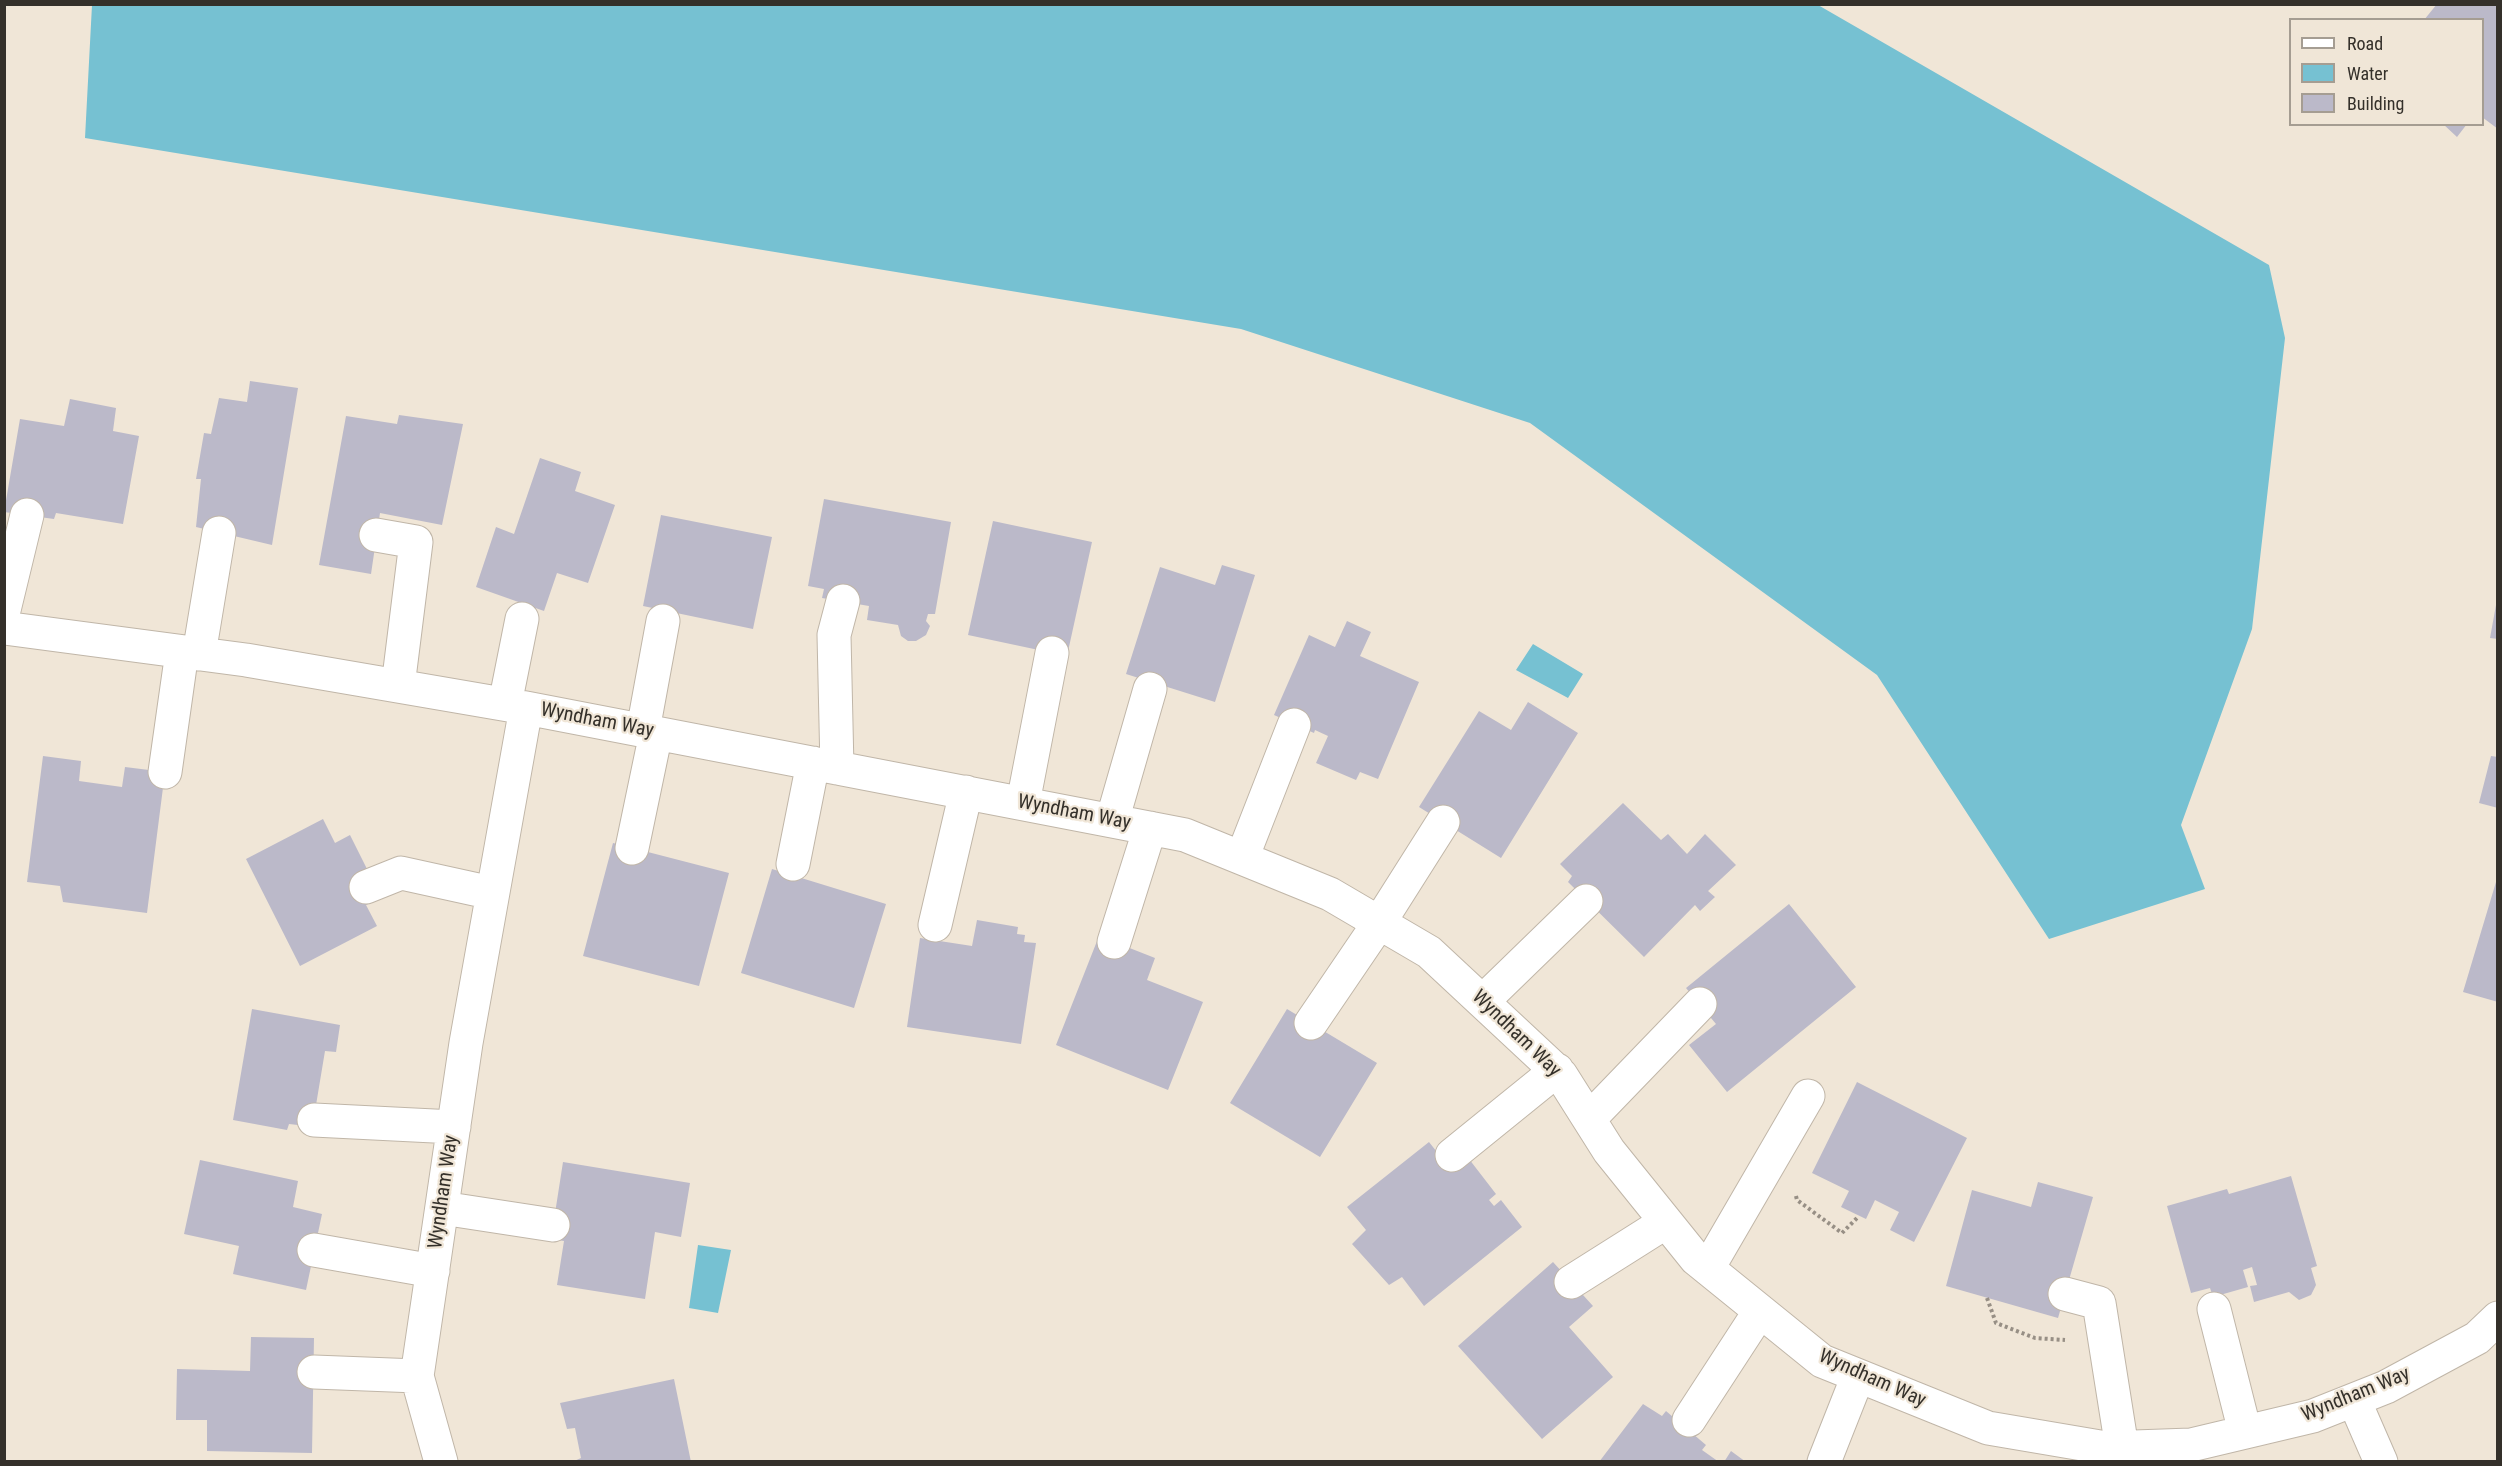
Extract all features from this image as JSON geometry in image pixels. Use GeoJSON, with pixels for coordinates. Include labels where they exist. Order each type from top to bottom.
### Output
{"type":"FeatureCollection","features":[{"type":"Feature","properties":{"kind":"street"},"geometry":{"type":"LineString","coordinates":[[4,610],[27,515]]}},
{"type":"Feature","properties":{"kind":"street"},"geometry":{"type":"LineString","coordinates":[[165,772],[219,533]]}},
{"type":"Feature","properties":{"kind":"street"},"geometry":{"type":"LineString","coordinates":[[376,535],[416,542],[398,686]]}},
{"type":"Feature","properties":{"kind":"street"},"geometry":{"type":"LineString","coordinates":[[793,864],[825,765],[834,635],[843,601]]}},
{"type":"Feature","properties":{"kind":"street"},"geometry":{"type":"LineString","coordinates":[[515,706],[522,619]]}},
{"type":"Feature","properties":{"kind":"street"},"geometry":{"type":"LineString","coordinates":[[632,848],[650,731],[663,621]]}},
{"type":"Feature","properties":{"kind":"street","name":"Wyndham Way"},"geometry":{"type":"LineString","coordinates":[[4,628],[246,660],[515,706],[1185,835],[1330,894],[1429,952],[1557,1070],[1609,1151],[1696,1259],[1822,1361],[1988,1428],[2136,1452],[2191,1445],[2214,1451],[2245,1432],[2313,1416],[2386,1387],[2477,1338],[2498,1318]]}},
{"type":"Feature","properties":{"kind":"street"},"geometry":{"type":"LineString","coordinates":[[1023,804],[1052,653]]}},
{"type":"Feature","properties":{"kind":"street"},"geometry":{"type":"LineString","coordinates":[[1112,821],[1150,689]]}},
{"type":"Feature","properties":{"kind":"street","name":"Wyndham Way"},"geometry":{"type":"LineString","coordinates":[[441,1461],[417,1376],[466,1043],[492,893],[515,706]]}},
{"type":"Feature","properties":{"kind":"street"},"geometry":{"type":"LineString","coordinates":[[1242,858],[1294,725]]}},
{"type":"Feature","properties":{"kind":"street"},"geometry":{"type":"LineString","coordinates":[[935,925],[966,792]]}},
{"type":"Feature","properties":{"kind":"street"},"geometry":{"type":"LineString","coordinates":[[1311,1023],[1379,923],[1443,822]]}},
{"type":"Feature","properties":{"kind":"street"},"geometry":{"type":"LineString","coordinates":[[1114,942],[1150,828]]}},
{"type":"Feature","properties":{"kind":"street"},"geometry":{"type":"LineString","coordinates":[[366,887],[401,873],[492,893]]}},
{"type":"Feature","properties":{"kind":"street"},"geometry":{"type":"LineString","coordinates":[[1483,1001],[1587,901]]}},
{"type":"Feature","properties":{"kind":"street"},"geometry":{"type":"LineString","coordinates":[[1589,1119],[1700,1004]]}},
{"type":"Feature","properties":{"kind":"street"},"geometry":{"type":"LineString","coordinates":[[1452,1155],[1557,1070]]}},
{"type":"Feature","properties":{"kind":"street"},"geometry":{"type":"LineString","coordinates":[[1708,1268],[1808,1096]]}},
{"type":"Feature","properties":{"kind":"street"},"geometry":{"type":"LineString","coordinates":[[314,1120],[454,1126]]}},
{"type":"Feature","properties":{"kind":"street"},"geometry":{"type":"LineString","coordinates":[[442,1208],[553,1225]]}},
{"type":"Feature","properties":{"kind":"street"},"geometry":{"type":"LineString","coordinates":[[1571,1281],[1666,1222]]}},
{"type":"Feature","properties":{"kind":"street"},"geometry":{"type":"LineString","coordinates":[[314,1250],[433,1271]]}},
{"type":"Feature","properties":{"kind":"street"},"geometry":{"type":"LineString","coordinates":[[2065,1294],[2099,1303],[2136,1452]]}},
{"type":"Feature","properties":{"kind":"street"},"geometry":{"type":"LineString","coordinates":[[2214,1309],[2245,1432]]}},
{"type":"Feature","properties":{"kind":"street"},"geometry":{"type":"LineString","coordinates":[[1689,1420],[1760,1311]]}},
{"type":"Feature","properties":{"kind":"street"},"geometry":{"type":"LineString","coordinates":[[314,1372],[417,1376]]}},
{"type":"Feature","properties":{"kind":"street"},"geometry":{"type":"LineString","coordinates":[[1824,1461],[1858,1376]]}},
{"type":"Feature","properties":{"kind":"street"},"geometry":{"type":"LineString","coordinates":[[2354,1400],[2381,1461]]}},
{"type":"Feature","properties":{"kind":"path"},"geometry":{"type":"LineString","coordinates":[[1778,1147],[1797,1200],[1842,1233],[1860,1216]]}},
{"type":"Feature","properties":{"kind":"water"},"geometry":{"type":"Polygon","coordinates":[[[92,5],[1818,5],[2269,265],[2285,338],[2252,629],[2181,825],[2205,889],[2049,939],[1877,675],[1530,423],[1241,329],[85,138],[92,5]]]}},
{"type":"Feature","properties":{"kind":"water"},"geometry":{"type":"Polygon","coordinates":[[[1533,644],[1583,674],[1568,698],[1516,670],[1533,644]]]}},
{"type":"Feature","properties":{"kind":"water"},"geometry":{"type":"Polygon","coordinates":[[[698,1245],[731,1250],[718,1313],[689,1308],[698,1245]]]}},
{"type":"Feature","properties":{"kind":"building"},"geometry":{"type":"Polygon","coordinates":[[[2437,4],[2498,4],[2498,129],[2484,118],[2484,18],[2426,18],[2437,4]]]}},
{"type":"Feature","properties":{"kind":"building"},"geometry":{"type":"Polygon","coordinates":[[[2445,126],[2465,126],[2457,137],[2445,126]]]}},
{"type":"Feature","properties":{"kind":"building"},"geometry":{"type":"Polygon","coordinates":[[[250,381],[298,388],[272,545],[196,527],[201,479],[196,479],[204,433],[211,434],[219,398],[247,402],[250,381]]]}},
{"type":"Feature","properties":{"kind":"building"},"geometry":{"type":"Polygon","coordinates":[[[70,399],[116,408],[113,431],[139,436],[123,524],[56,513],[54,519],[4,512],[20,419],[64,426],[70,399]]]}},
{"type":"Feature","properties":{"kind":"building"},"geometry":{"type":"Polygon","coordinates":[[[399,415],[463,424],[442,525],[380,513],[371,574],[319,565],[346,416],[397,424],[399,415]]]}},
{"type":"Feature","properties":{"kind":"building"},"geometry":{"type":"Polygon","coordinates":[[[540,458],[581,472],[575,491],[615,505],[588,583],[557,573],[544,611],[476,587],[496,527],[514,534],[540,458]]]}},
{"type":"Feature","properties":{"kind":"building"},"geometry":{"type":"Polygon","coordinates":[[[824,499],[951,522],[935,614],[928,614],[926,621],[930,626],[926,635],[916,641],[908,641],[901,636],[898,625],[867,620],[869,606],[822,598],[824,589],[808,586],[824,499]]]}},
{"type":"Feature","properties":{"kind":"building"},"geometry":{"type":"Polygon","coordinates":[[[661,515],[772,537],[753,629],[643,606],[661,515]]]}},
{"type":"Feature","properties":{"kind":"building"},"geometry":{"type":"Polygon","coordinates":[[[993,521],[1092,542],[1067,656],[968,635],[993,521]]]}},
{"type":"Feature","properties":{"kind":"building"},"geometry":{"type":"Polygon","coordinates":[[[1222,565],[1255,575],[1215,702],[1126,674],[1160,567],[1215,585],[1222,565]]]}},
{"type":"Feature","properties":{"kind":"building"},"geometry":{"type":"Polygon","coordinates":[[[2496,605],[2498,605],[2498,639],[2490,638],[2496,605]]]}},
{"type":"Feature","properties":{"kind":"building"},"geometry":{"type":"Polygon","coordinates":[[[1347,621],[1371,632],[1360,656],[1419,682],[1378,779],[1360,772],[1356,780],[1316,763],[1328,736],[1315,730],[1314,733],[1274,715],[1309,635],[1335,647],[1347,621]]]}},
{"type":"Feature","properties":{"kind":"building"},"geometry":{"type":"Polygon","coordinates":[[[1528,702],[1578,733],[1501,858],[1419,807],[1479,711],[1511,730],[1528,702]]]}},
{"type":"Feature","properties":{"kind":"building"},"geometry":{"type":"Polygon","coordinates":[[[43,756],[81,761],[79,781],[122,787],[125,767],[165,772],[147,913],[63,902],[60,886],[27,882],[43,756]]]}},
{"type":"Feature","properties":{"kind":"building"},"geometry":{"type":"Polygon","coordinates":[[[2491,756],[2498,757],[2498,808],[2479,803],[2491,756]]]}},
{"type":"Feature","properties":{"kind":"building"},"geometry":{"type":"Polygon","coordinates":[[[1623,803],[1661,840],[1668,834],[1687,854],[1705,834],[1736,865],[1708,891],[1715,897],[1700,911],[1695,905],[1644,957],[1568,882],[1572,876],[1560,864],[1623,803]]]}},
{"type":"Feature","properties":{"kind":"building"},"geometry":{"type":"Polygon","coordinates":[[[323,819],[335,843],[350,835],[367,869],[359,874],[374,902],[366,905],[377,926],[300,966],[246,859],[323,819]]]}},
{"type":"Feature","properties":{"kind":"building"},"geometry":{"type":"Polygon","coordinates":[[[613,843],[729,873],[699,986],[583,956],[613,843]]]}},
{"type":"Feature","properties":{"kind":"building"},"geometry":{"type":"Polygon","coordinates":[[[772,869],[886,904],[854,1008],[741,973],[772,869]]]}},
{"type":"Feature","properties":{"kind":"building"},"geometry":{"type":"Polygon","coordinates":[[[2496,882],[2498,882],[2498,1002],[2463,992],[2496,882]]]}},
{"type":"Feature","properties":{"kind":"building"},"geometry":{"type":"Polygon","coordinates":[[[1789,904],[1856,987],[1727,1092],[1689,1045],[1716,1024],[1686,988],[1789,904]]]}},
{"type":"Feature","properties":{"kind":"building"},"geometry":{"type":"Polygon","coordinates":[[[977,920],[1018,927],[1017,934],[1025,935],[1024,942],[1036,943],[1021,1044],[907,1027],[920,938],[972,946],[977,920]]]}},
{"type":"Feature","properties":{"kind":"building"},"geometry":{"type":"Polygon","coordinates":[[[1099,936],[1155,958],[1147,980],[1203,1002],[1168,1090],[1056,1045],[1099,936]]]}},
{"type":"Feature","properties":{"kind":"building"},"geometry":{"type":"Polygon","coordinates":[[[252,1009],[340,1025],[336,1052],[325,1051],[316,1105],[307,1126],[289,1124],[287,1130],[233,1120],[252,1009]]]}},
{"type":"Feature","properties":{"kind":"building"},"geometry":{"type":"Polygon","coordinates":[[[1287,1009],[1377,1063],[1320,1157],[1230,1103],[1287,1009]]]}},
{"type":"Feature","properties":{"kind":"building"},"geometry":{"type":"Polygon","coordinates":[[[1857,1082],[1967,1138],[1914,1242],[1890,1230],[1899,1212],[1875,1200],[1866,1219],[1841,1207],[1849,1191],[1812,1173],[1857,1082]]]}},
{"type":"Feature","properties":{"kind":"building"},"geometry":{"type":"Polygon","coordinates":[[[1429,1142],[1452,1171],[1469,1159],[1496,1194],[1489,1200],[1494,1206],[1501,1200],[1522,1227],[1424,1306],[1402,1277],[1389,1285],[1352,1244],[1366,1230],[1347,1207],[1429,1142]]]}},
{"type":"Feature","properties":{"kind":"building"},"geometry":{"type":"Polygon","coordinates":[[[200,1160],[298,1181],[293,1207],[322,1214],[306,1290],[233,1274],[239,1246],[184,1234],[200,1160]]]}},
{"type":"Feature","properties":{"kind":"building"},"geometry":{"type":"Polygon","coordinates":[[[563,1162],[690,1183],[681,1237],[655,1232],[645,1299],[557,1285],[564,1241],[551,1239],[563,1162]]]}},
{"type":"Feature","properties":{"kind":"building"},"geometry":{"type":"Polygon","coordinates":[[[2291,1176],[2317,1266],[2311,1268],[2316,1285],[2311,1295],[2299,1300],[2289,1292],[2254,1302],[2250,1286],[2257,1285],[2252,1267],[2243,1270],[2248,1287],[2213,1297],[2210,1288],[2191,1293],[2167,1206],[2227,1189],[2229,1194],[2291,1176]]]}},
{"type":"Feature","properties":{"kind":"building"},"geometry":{"type":"Polygon","coordinates":[[[2038,1182],[2093,1197],[2058,1318],[1946,1286],[1972,1190],[2031,1207],[2038,1182]]]}},
{"type":"Feature","properties":{"kind":"building"},"geometry":{"type":"Polygon","coordinates":[[[1553,1262],[1593,1306],[1569,1327],[1613,1377],[1542,1439],[1458,1346],[1553,1262]]]}},
{"type":"Feature","properties":{"kind":"building"},"geometry":{"type":"Polygon","coordinates":[[[251,1337],[314,1338],[312,1453],[207,1451],[207,1420],[176,1420],[177,1369],[250,1371],[251,1337]]]}},
{"type":"Feature","properties":{"kind":"building"},"geometry":{"type":"Polygon","coordinates":[[[674,1379],[691,1462],[572,1462],[581,1458],[575,1428],[567,1429],[560,1403],[674,1379]]]}},
{"type":"Feature","properties":{"kind":"building"},"geometry":{"type":"Polygon","coordinates":[[[1643,1404],[1662,1416],[1666,1411],[1706,1445],[1702,1450],[1719,1462],[1599,1462],[1643,1404]]]}},
{"type":"Feature","properties":{"kind":"building"},"geometry":{"type":"Polygon","coordinates":[[[1731,1451],[1746,1462],[1724,1462],[1731,1451]]]}}]}
